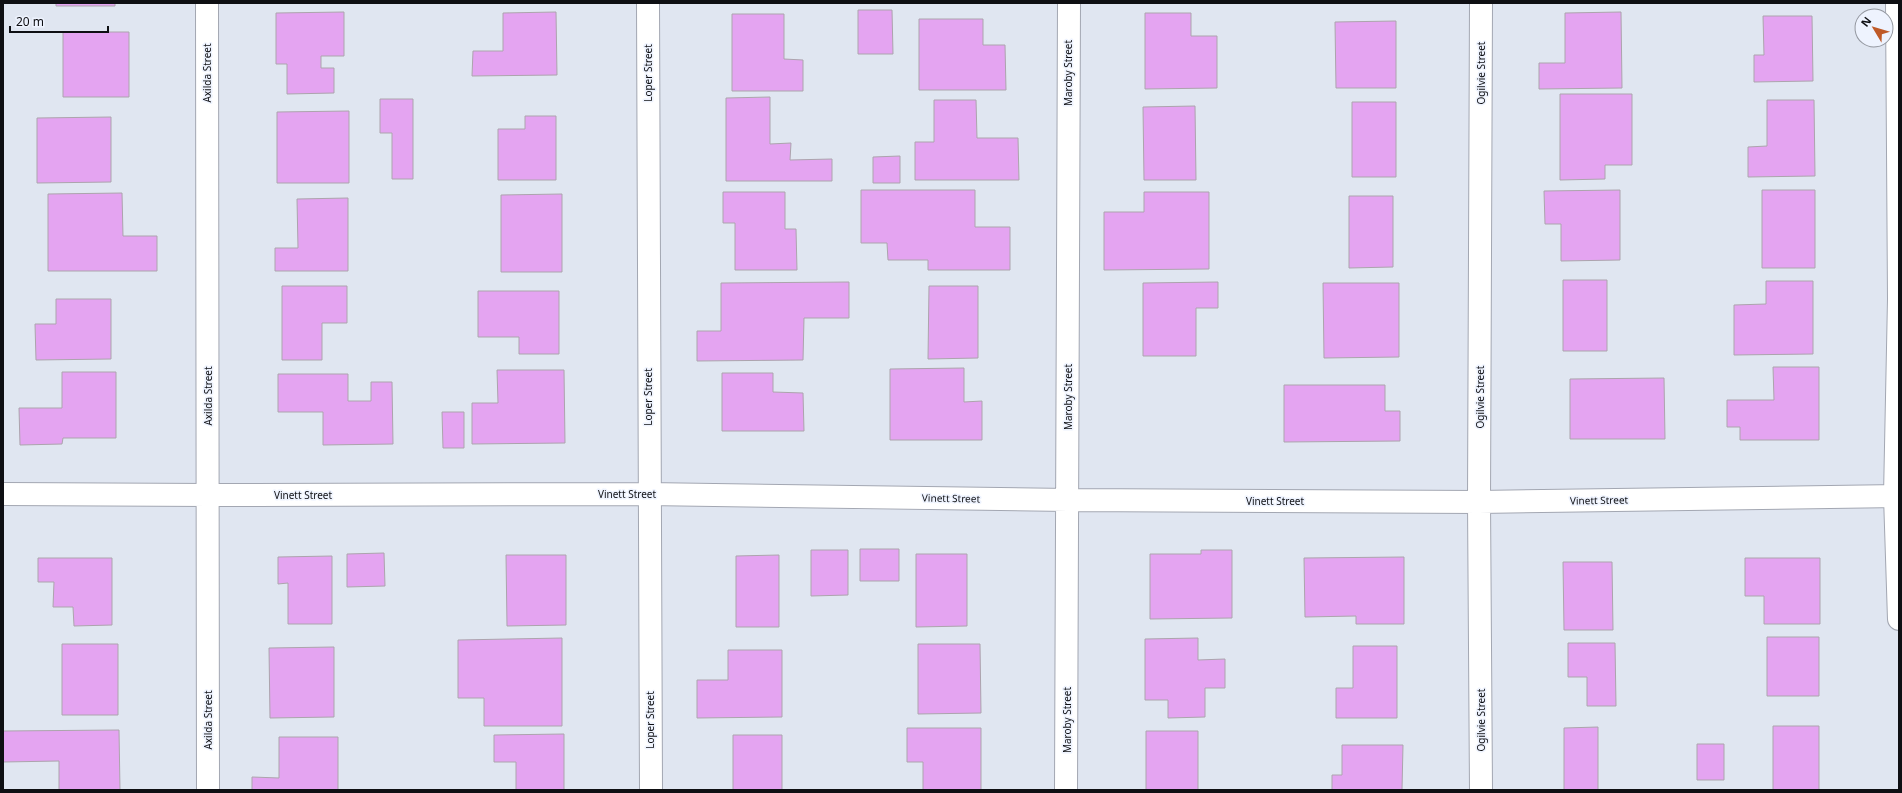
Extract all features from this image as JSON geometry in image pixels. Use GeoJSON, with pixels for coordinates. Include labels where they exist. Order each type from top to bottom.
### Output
{"type":"FeatureCollection","features":[{"type":"Feature","properties":{"kind":"street","name":"Axilda Street"},"geometry":{"type":"LineString","coordinates":[[207,3],[208,790]]}},
{"type":"Feature","properties":{"kind":"street","name":"Loper Street"},"geometry":{"type":"LineString","coordinates":[[648,3],[648,494],[650,790]]}},
{"type":"Feature","properties":{"kind":"street","name":"Maroby Street"},"geometry":{"type":"LineString","coordinates":[[1066,790],[1068,500],[1068,3]]}},
{"type":"Feature","properties":{"kind":"street","name":"Ogilvie Street"},"geometry":{"type":"LineString","coordinates":[[1481,3],[1479,502],[1481,790]]}},
{"type":"Feature","properties":{"kind":"street"},"geometry":{"type":"LineString","coordinates":[[1897,3],[1899,299],[1897,496],[1899,619]]}},
{"type":"Feature","properties":{"kind":"street","name":"Vinett Street"},"geometry":{"type":"LineString","coordinates":[[3,494],[208,496],[648,494],[1068,500],[1479,502],[1897,496]]}},
{"type":"Feature","properties":{"kind":"building"},"geometry":{"type":"Polygon","coordinates":[[[56,3],[115,3],[115,6],[56,6],[56,3]]]}},
{"type":"Feature","properties":{"kind":"building"},"geometry":{"type":"Polygon","coordinates":[[[858,10],[892,10],[893,54],[858,54],[858,10]]]}},
{"type":"Feature","properties":{"kind":"building"},"geometry":{"type":"Polygon","coordinates":[[[344,12],[344,56],[321,56],[321,68],[334,68],[334,93],[287,94],[287,64],[276,64],[276,13],[344,12]]]}},
{"type":"Feature","properties":{"kind":"building"},"geometry":{"type":"Polygon","coordinates":[[[556,12],[557,75],[472,76],[473,51],[503,51],[503,13],[556,12]]]}},
{"type":"Feature","properties":{"kind":"building"},"geometry":{"type":"Polygon","coordinates":[[[1621,12],[1622,88],[1539,89],[1539,63],[1565,63],[1565,13],[1621,12]]]}},
{"type":"Feature","properties":{"kind":"building"},"geometry":{"type":"Polygon","coordinates":[[[1145,13],[1191,13],[1191,36],[1217,36],[1217,88],[1145,89],[1145,13]]]}},
{"type":"Feature","properties":{"kind":"building"},"geometry":{"type":"Polygon","coordinates":[[[732,14],[784,14],[784,59],[803,60],[803,91],[732,91],[732,14]]]}},
{"type":"Feature","properties":{"kind":"building"},"geometry":{"type":"Polygon","coordinates":[[[1763,16],[1812,16],[1813,81],[1754,82],[1754,55],[1764,55],[1763,16]]]}},
{"type":"Feature","properties":{"kind":"building"},"geometry":{"type":"Polygon","coordinates":[[[919,19],[983,19],[983,45],[1005,45],[1006,90],[919,90],[919,19]]]}},
{"type":"Feature","properties":{"kind":"building"},"geometry":{"type":"Polygon","coordinates":[[[1396,21],[1396,88],[1336,88],[1335,22],[1396,21]]]}},
{"type":"Feature","properties":{"kind":"building"},"geometry":{"type":"Polygon","coordinates":[[[63,32],[129,32],[129,97],[63,97],[63,32]]]}},
{"type":"Feature","properties":{"kind":"building"},"geometry":{"type":"Polygon","coordinates":[[[1560,94],[1632,94],[1632,165],[1605,165],[1605,179],[1560,180],[1560,94]]]}},
{"type":"Feature","properties":{"kind":"building"},"geometry":{"type":"Polygon","coordinates":[[[770,97],[770,144],[791,143],[790,160],[832,159],[832,181],[726,181],[726,98],[770,97]]]}},
{"type":"Feature","properties":{"kind":"building"},"geometry":{"type":"Polygon","coordinates":[[[380,99],[413,99],[413,179],[392,179],[392,133],[380,133],[380,99]]]}},
{"type":"Feature","properties":{"kind":"building"},"geometry":{"type":"Polygon","coordinates":[[[934,100],[976,100],[977,138],[1018,138],[1019,180],[915,180],[915,142],[934,142],[934,100]]]}},
{"type":"Feature","properties":{"kind":"building"},"geometry":{"type":"Polygon","coordinates":[[[1767,100],[1814,100],[1815,176],[1748,177],[1748,147],[1767,146],[1767,100]]]}},
{"type":"Feature","properties":{"kind":"building"},"geometry":{"type":"Polygon","coordinates":[[[1352,102],[1396,102],[1396,177],[1352,177],[1352,102]]]}},
{"type":"Feature","properties":{"kind":"building"},"geometry":{"type":"Polygon","coordinates":[[[1195,106],[1196,180],[1144,180],[1143,107],[1195,106]]]}},
{"type":"Feature","properties":{"kind":"building"},"geometry":{"type":"Polygon","coordinates":[[[349,111],[349,183],[277,183],[277,112],[349,111]]]}},
{"type":"Feature","properties":{"kind":"building"},"geometry":{"type":"Polygon","coordinates":[[[525,116],[556,116],[556,180],[498,180],[498,129],[525,129],[525,116]]]}},
{"type":"Feature","properties":{"kind":"building"},"geometry":{"type":"Polygon","coordinates":[[[111,117],[111,182],[37,183],[37,118],[111,117]]]}},
{"type":"Feature","properties":{"kind":"building"},"geometry":{"type":"Polygon","coordinates":[[[900,156],[900,183],[873,183],[873,157],[900,156]]]}},
{"type":"Feature","properties":{"kind":"building"},"geometry":{"type":"Polygon","coordinates":[[[861,190],[975,190],[975,227],[1010,227],[1010,270],[928,270],[928,260],[888,260],[887,243],[861,243],[861,190]]]}},
{"type":"Feature","properties":{"kind":"building"},"geometry":{"type":"Polygon","coordinates":[[[1620,190],[1620,260],[1561,261],[1561,224],[1545,224],[1544,191],[1620,190]]]}},
{"type":"Feature","properties":{"kind":"building"},"geometry":{"type":"Polygon","coordinates":[[[1762,190],[1815,190],[1815,268],[1762,268],[1762,190]]]}},
{"type":"Feature","properties":{"kind":"building"},"geometry":{"type":"Polygon","coordinates":[[[723,192],[785,192],[785,229],[796,229],[797,270],[735,270],[735,223],[723,223],[723,192]]]}},
{"type":"Feature","properties":{"kind":"building"},"geometry":{"type":"Polygon","coordinates":[[[1144,192],[1209,192],[1209,269],[1104,270],[1104,212],[1144,212],[1144,192]]]}},
{"type":"Feature","properties":{"kind":"building"},"geometry":{"type":"Polygon","coordinates":[[[122,193],[123,236],[157,236],[157,271],[48,271],[48,194],[122,193]]]}},
{"type":"Feature","properties":{"kind":"building"},"geometry":{"type":"Polygon","coordinates":[[[562,194],[562,272],[501,272],[501,195],[562,194]]]}},
{"type":"Feature","properties":{"kind":"building"},"geometry":{"type":"Polygon","coordinates":[[[1349,196],[1393,196],[1393,267],[1349,268],[1349,196]]]}},
{"type":"Feature","properties":{"kind":"building"},"geometry":{"type":"Polygon","coordinates":[[[348,198],[348,271],[275,271],[275,248],[298,248],[297,199],[348,198]]]}},
{"type":"Feature","properties":{"kind":"building"},"geometry":{"type":"Polygon","coordinates":[[[1563,280],[1607,280],[1607,351],[1563,351],[1563,280]]]}},
{"type":"Feature","properties":{"kind":"building"},"geometry":{"type":"Polygon","coordinates":[[[1766,281],[1813,281],[1813,354],[1734,355],[1734,305],[1766,304],[1766,281]]]}},
{"type":"Feature","properties":{"kind":"building"},"geometry":{"type":"Polygon","coordinates":[[[849,282],[849,318],[804,318],[803,360],[697,361],[697,331],[721,331],[721,283],[849,282]]]}},
{"type":"Feature","properties":{"kind":"building"},"geometry":{"type":"Polygon","coordinates":[[[1218,282],[1218,308],[1196,308],[1196,356],[1143,356],[1143,283],[1218,282]]]}},
{"type":"Feature","properties":{"kind":"building"},"geometry":{"type":"Polygon","coordinates":[[[1323,283],[1399,283],[1399,357],[1324,358],[1323,283]]]}},
{"type":"Feature","properties":{"kind":"building"},"geometry":{"type":"Polygon","coordinates":[[[282,286],[347,286],[347,323],[322,323],[322,360],[282,360],[282,286]]]}},
{"type":"Feature","properties":{"kind":"building"},"geometry":{"type":"Polygon","coordinates":[[[929,286],[978,286],[978,358],[928,359],[929,286]]]}},
{"type":"Feature","properties":{"kind":"building"},"geometry":{"type":"Polygon","coordinates":[[[478,291],[559,291],[559,354],[519,354],[519,337],[478,337],[478,291]]]}},
{"type":"Feature","properties":{"kind":"building"},"geometry":{"type":"Polygon","coordinates":[[[56,299],[111,299],[111,359],[36,360],[35,324],[56,324],[56,299]]]}},
{"type":"Feature","properties":{"kind":"building"},"geometry":{"type":"Polygon","coordinates":[[[1773,367],[1819,367],[1819,440],[1740,440],[1740,427],[1727,427],[1727,400],[1774,400],[1773,367]]]}},
{"type":"Feature","properties":{"kind":"building"},"geometry":{"type":"Polygon","coordinates":[[[964,368],[964,402],[982,401],[982,440],[890,440],[890,369],[964,368]]]}},
{"type":"Feature","properties":{"kind":"building"},"geometry":{"type":"Polygon","coordinates":[[[497,370],[564,370],[565,443],[472,444],[472,403],[498,403],[497,370]]]}},
{"type":"Feature","properties":{"kind":"building"},"geometry":{"type":"Polygon","coordinates":[[[62,372],[116,372],[116,438],[63,438],[62,444],[20,445],[19,408],[62,408],[62,372]]]}},
{"type":"Feature","properties":{"kind":"building"},"geometry":{"type":"Polygon","coordinates":[[[722,373],[773,373],[773,392],[803,393],[804,431],[722,431],[722,373]]]}},
{"type":"Feature","properties":{"kind":"building"},"geometry":{"type":"Polygon","coordinates":[[[278,374],[348,374],[348,401],[371,401],[371,382],[392,382],[393,444],[323,445],[323,412],[278,412],[278,374]]]}},
{"type":"Feature","properties":{"kind":"building"},"geometry":{"type":"Polygon","coordinates":[[[1664,378],[1665,439],[1570,439],[1570,379],[1664,378]]]}},
{"type":"Feature","properties":{"kind":"building"},"geometry":{"type":"Polygon","coordinates":[[[1284,385],[1385,385],[1385,411],[1400,411],[1400,441],[1284,442],[1284,385]]]}},
{"type":"Feature","properties":{"kind":"building"},"geometry":{"type":"Polygon","coordinates":[[[442,412],[464,412],[464,448],[443,448],[442,412]]]}},
{"type":"Feature","properties":{"kind":"building"},"geometry":{"type":"Polygon","coordinates":[[[860,549],[899,549],[899,581],[860,581],[860,549]]]}},
{"type":"Feature","properties":{"kind":"building"},"geometry":{"type":"Polygon","coordinates":[[[811,550],[848,550],[848,595],[811,596],[811,550]]]}},
{"type":"Feature","properties":{"kind":"building"},"geometry":{"type":"Polygon","coordinates":[[[1201,550],[1232,550],[1232,618],[1150,619],[1150,554],[1201,554],[1201,550]]]}},
{"type":"Feature","properties":{"kind":"building"},"geometry":{"type":"Polygon","coordinates":[[[384,553],[385,586],[347,587],[347,554],[384,553]]]}},
{"type":"Feature","properties":{"kind":"building"},"geometry":{"type":"Polygon","coordinates":[[[916,554],[967,554],[967,626],[916,627],[916,554]]]}},
{"type":"Feature","properties":{"kind":"building"},"geometry":{"type":"Polygon","coordinates":[[[506,555],[566,555],[566,625],[507,626],[506,555]]]}},
{"type":"Feature","properties":{"kind":"building"},"geometry":{"type":"Polygon","coordinates":[[[779,555],[779,627],[736,627],[736,556],[779,555]]]}},
{"type":"Feature","properties":{"kind":"building"},"geometry":{"type":"Polygon","coordinates":[[[332,556],[332,624],[288,624],[288,583],[278,584],[278,557],[332,556]]]}},
{"type":"Feature","properties":{"kind":"building"},"geometry":{"type":"Polygon","coordinates":[[[1404,557],[1404,624],[1356,624],[1356,616],[1305,617],[1304,558],[1404,557]]]}},
{"type":"Feature","properties":{"kind":"building"},"geometry":{"type":"Polygon","coordinates":[[[38,558],[112,558],[112,625],[74,626],[73,607],[53,607],[54,582],[38,582],[38,558]]]}},
{"type":"Feature","properties":{"kind":"building"},"geometry":{"type":"Polygon","coordinates":[[[1745,558],[1820,558],[1820,624],[1764,624],[1764,596],[1745,596],[1745,558]]]}},
{"type":"Feature","properties":{"kind":"building"},"geometry":{"type":"Polygon","coordinates":[[[1563,562],[1612,562],[1613,630],[1564,630],[1563,562]]]}},
{"type":"Feature","properties":{"kind":"building"},"geometry":{"type":"Polygon","coordinates":[[[1767,637],[1819,637],[1819,696],[1767,696],[1767,637]]]}},
{"type":"Feature","properties":{"kind":"building"},"geometry":{"type":"Polygon","coordinates":[[[562,638],[562,726],[484,726],[484,698],[458,698],[458,640],[562,638]]]}},
{"type":"Feature","properties":{"kind":"building"},"geometry":{"type":"Polygon","coordinates":[[[1198,638],[1198,660],[1225,659],[1225,688],[1205,688],[1205,717],[1168,718],[1168,700],[1145,700],[1145,639],[1198,638]]]}},
{"type":"Feature","properties":{"kind":"building"},"geometry":{"type":"Polygon","coordinates":[[[1568,643],[1615,643],[1616,706],[1587,706],[1587,677],[1568,677],[1568,643]]]}},
{"type":"Feature","properties":{"kind":"building"},"geometry":{"type":"Polygon","coordinates":[[[62,644],[118,644],[118,715],[62,715],[62,644]]]}},
{"type":"Feature","properties":{"kind":"building"},"geometry":{"type":"Polygon","coordinates":[[[918,644],[980,644],[981,713],[918,714],[918,644]]]}},
{"type":"Feature","properties":{"kind":"building"},"geometry":{"type":"Polygon","coordinates":[[[1353,646],[1397,646],[1397,718],[1336,718],[1336,688],[1353,688],[1353,646]]]}},
{"type":"Feature","properties":{"kind":"building"},"geometry":{"type":"Polygon","coordinates":[[[334,647],[334,717],[270,718],[269,648],[334,647]]]}},
{"type":"Feature","properties":{"kind":"building"},"geometry":{"type":"Polygon","coordinates":[[[728,650],[782,650],[782,717],[697,718],[697,680],[728,680],[728,650]]]}},
{"type":"Feature","properties":{"kind":"building"},"geometry":{"type":"Polygon","coordinates":[[[1773,726],[1819,726],[1819,790],[1773,790],[1773,726]]]}},
{"type":"Feature","properties":{"kind":"building"},"geometry":{"type":"Polygon","coordinates":[[[1598,727],[1598,790],[1564,790],[1564,728],[1598,727]]]}},
{"type":"Feature","properties":{"kind":"building"},"geometry":{"type":"Polygon","coordinates":[[[907,728],[981,728],[981,790],[923,790],[923,762],[907,762],[907,728]]]}},
{"type":"Feature","properties":{"kind":"building"},"geometry":{"type":"Polygon","coordinates":[[[119,730],[120,790],[59,790],[59,761],[3,762],[3,731],[119,730]]]}},
{"type":"Feature","properties":{"kind":"building"},"geometry":{"type":"Polygon","coordinates":[[[1146,731],[1198,731],[1198,790],[1146,790],[1146,731]]]}},
{"type":"Feature","properties":{"kind":"building"},"geometry":{"type":"Polygon","coordinates":[[[564,734],[564,790],[516,790],[516,762],[494,762],[494,735],[564,734]]]}},
{"type":"Feature","properties":{"kind":"building"},"geometry":{"type":"Polygon","coordinates":[[[733,735],[782,735],[782,790],[733,790],[733,735]]]}},
{"type":"Feature","properties":{"kind":"building"},"geometry":{"type":"Polygon","coordinates":[[[279,737],[338,737],[338,790],[252,790],[252,777],[279,778],[279,737]]]}},
{"type":"Feature","properties":{"kind":"building"},"geometry":{"type":"Polygon","coordinates":[[[1697,744],[1724,744],[1724,780],[1697,780],[1697,744]]]}},
{"type":"Feature","properties":{"kind":"building"},"geometry":{"type":"Polygon","coordinates":[[[1342,745],[1403,745],[1402,790],[1332,790],[1332,775],[1342,775],[1342,745]]]}}]}
